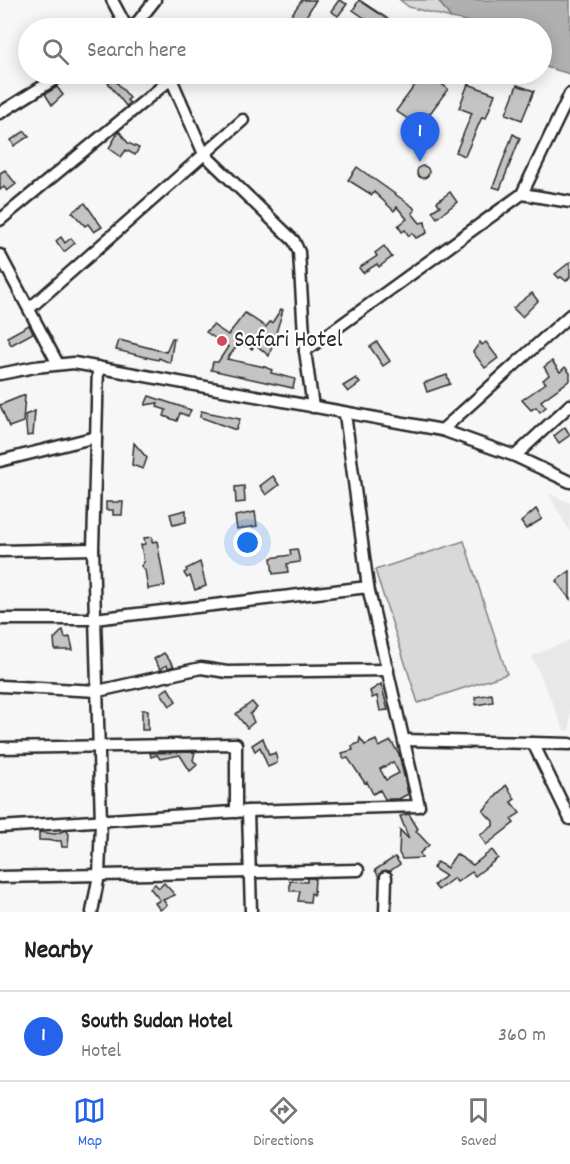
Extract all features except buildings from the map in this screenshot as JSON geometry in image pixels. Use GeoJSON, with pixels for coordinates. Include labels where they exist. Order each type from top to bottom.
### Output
{"type":"FeatureCollection","features":[{"type":"Feature","properties":{"kind":"street"},"geometry":{"type":"LineString","coordinates":[[112,0],[122,18]]}},
{"type":"Feature","properties":{"kind":"street"},"geometry":{"type":"LineString","coordinates":[[141,18],[155,0]]}},
{"type":"Feature","properties":{"kind":"street"},"geometry":{"type":"LineString","coordinates":[[0,113],[47,84]]}},
{"type":"Feature","properties":{"kind":"street"},"geometry":{"type":"LineString","coordinates":[[0,220],[161,84]]}},
{"type":"Feature","properties":{"kind":"street"},"geometry":{"type":"LineString","coordinates":[[173,84],[204,154],[294,242],[298,252],[305,351],[313,407]]}},
{"type":"Feature","properties":{"kind":"street"},"geometry":{"type":"LineString","coordinates":[[305,351],[522,194],[570,94]]}},
{"type":"Feature","properties":{"kind":"street"},"geometry":{"type":"LineString","coordinates":[[30,308],[243,120]]}},
{"type":"Feature","properties":{"kind":"street"},"geometry":{"type":"LineString","coordinates":[[522,194],[570,202]]}},
{"type":"Feature","properties":{"kind":"street"},"geometry":{"type":"LineString","coordinates":[[0,255],[58,364]]}},
{"type":"Feature","properties":{"kind":"street"},"geometry":{"type":"LineString","coordinates":[[442,430],[570,315]]}},
{"type":"Feature","properties":{"kind":"street"},"geometry":{"type":"LineString","coordinates":[[0,374],[74,363],[442,430],[515,456],[569,480]]}},
{"type":"Feature","properties":{"kind":"street"},"geometry":{"type":"LineString","coordinates":[[92,912],[99,875],[100,822],[93,549],[98,367]]}},
{"type":"Feature","properties":{"kind":"street"},"geometry":{"type":"LineString","coordinates":[[515,456],[570,405]]}},
{"type":"Feature","properties":{"kind":"street"},"geometry":{"type":"LineString","coordinates":[[0,827],[242,812],[419,806],[368,586],[345,414]]}},
{"type":"Feature","properties":{"kind":"street"},"geometry":{"type":"LineString","coordinates":[[0,461],[96,437]]}},
{"type":"Feature","properties":{"kind":"street"},"geometry":{"type":"LineString","coordinates":[[0,551],[93,549]]}},
{"type":"Feature","properties":{"kind":"street"},"geometry":{"type":"LineString","coordinates":[[0,619],[94,619],[368,586]]}},
{"type":"Feature","properties":{"kind":"street"},"geometry":{"type":"LineString","coordinates":[[0,686],[98,691],[201,668],[227,672],[387,670]]}},
{"type":"Feature","properties":{"kind":"street"},"geometry":{"type":"LineString","coordinates":[[404,740],[570,744]]}},
{"type":"Feature","properties":{"kind":"street"},"geometry":{"type":"LineString","coordinates":[[533,743],[570,819]]}},
{"type":"Feature","properties":{"kind":"street"},"geometry":{"type":"LineString","coordinates":[[0,747],[236,744],[250,873],[251,912]]}},
{"type":"Feature","properties":{"kind":"street"},"geometry":{"type":"LineString","coordinates":[[0,877],[358,870]]}},
{"type":"Feature","properties":{"kind":"street"},"geometry":{"type":"LineString","coordinates":[[385,912],[386,877]]}},
{"type":"Feature","properties":{"kind":"shaded area"},"geometry":{"type":"Polygon","coordinates":[[[400,0],[438,0],[451,18],[409,7],[400,0]]]}},
{"type":"Feature","properties":{"kind":"shaded area"},"geometry":{"type":"Polygon","coordinates":[[[438,0],[570,0],[570,74],[552,69],[552,18],[451,18],[438,0]]]}},
{"type":"Feature","properties":{"kind":"shaded area"},"geometry":{"type":"Polygon","coordinates":[[[548,493],[570,503],[570,532],[548,493]]]}},
{"type":"Feature","properties":{"kind":"shaded area"},"geometry":{"type":"Polygon","coordinates":[[[464,541],[507,674],[418,703],[375,570],[464,541]]]}},
{"type":"Feature","properties":{"kind":"shaded area"},"geometry":{"type":"Polygon","coordinates":[[[570,640],[570,731],[564,730],[532,656],[570,640]]]}},
{"type":"Feature","properties":{"kind":"place","name":"South Sudan Hotel"},"geometry":{"type":"Point","coordinates":[420,162]}},
{"type":"Feature","properties":{"kind":"place","name":"Safari Hotel"},"geometry":{"type":"Point","coordinates":[222,341]}}]}
